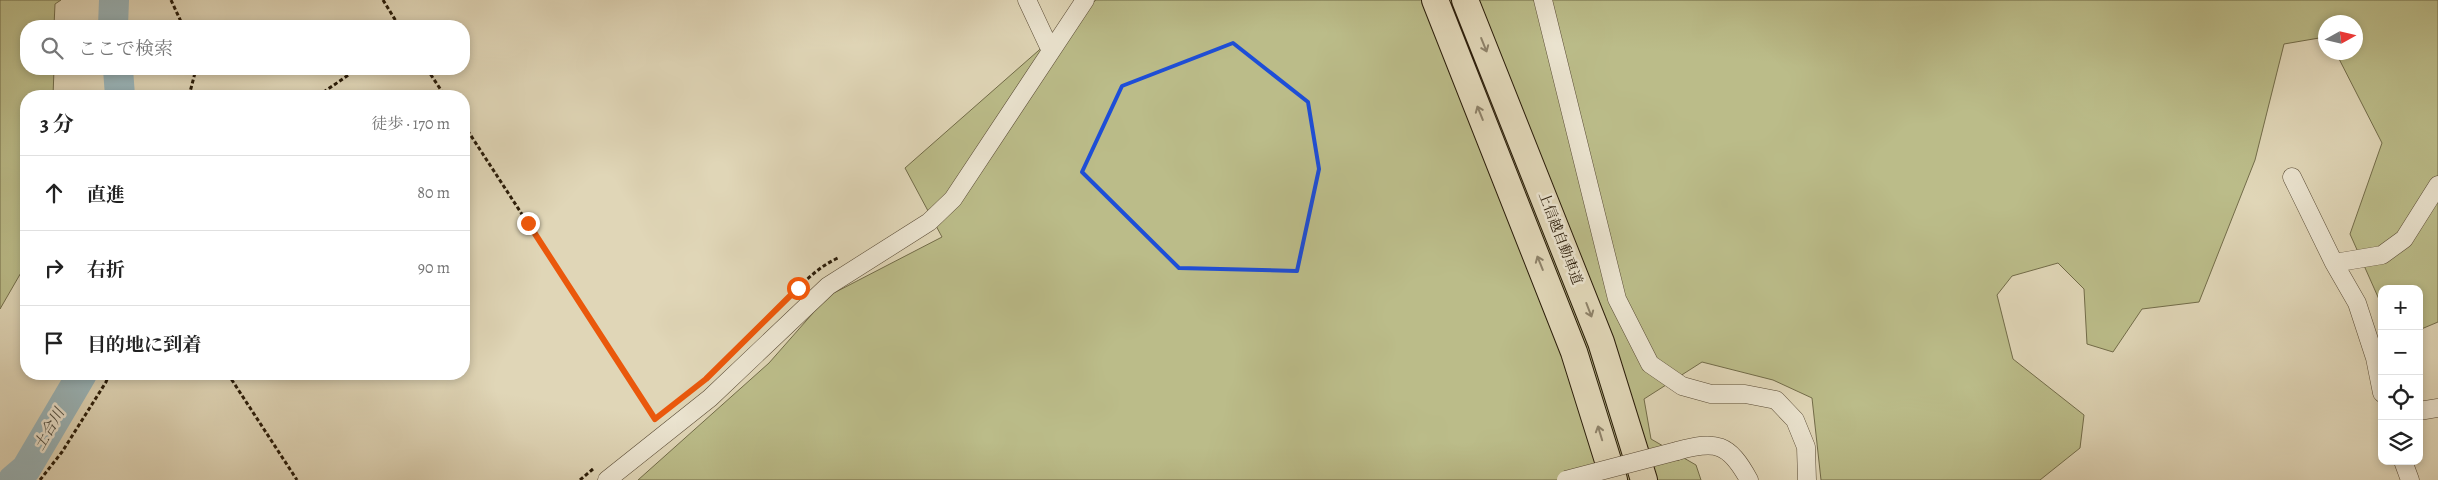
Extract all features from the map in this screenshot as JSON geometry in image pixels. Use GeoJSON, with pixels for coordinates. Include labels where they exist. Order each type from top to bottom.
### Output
{"type":"FeatureCollection","features":[{"type":"Feature","properties":{"kind":"highway","name":"上信越自動車道"},"geometry":{"type":"LineString","coordinates":[[1435,0],[1567,335],[1614,480]]}},
{"type":"Feature","properties":{"kind":"highway","name":"上信越自動車道"},"geometry":{"type":"LineString","coordinates":[[1466,0],[1598,333],[1644,480]]}},
{"type":"Feature","properties":{"kind":"street"},"geometry":{"type":"LineString","coordinates":[[1027,0],[1050,49]]}},
{"type":"Feature","properties":{"kind":"street"},"geometry":{"type":"LineString","coordinates":[[601,474],[710,398],[753,355],[828,286],[929,222],[953,199],[1050,49],[1085,0]]}},
{"type":"Feature","properties":{"kind":"street"},"geometry":{"type":"LineString","coordinates":[[1543,0],[1617,299],[1633,335],[1650,364],[1682,386],[1711,394],[1745,394],[1776,400],[1795,420],[1806,447],[1807,480]]}},
{"type":"Feature","properties":{"kind":"street"},"geometry":{"type":"LineString","coordinates":[[2292,177],[2334,263],[2356,303],[2375,358],[2378,375]]}},
{"type":"Feature","properties":{"kind":"street"},"geometry":{"type":"LineString","coordinates":[[2334,263],[2382,255],[2404,239],[2438,185]]}},
{"type":"Feature","properties":{"kind":"street"},"geometry":{"type":"LineString","coordinates":[[2423,410],[2438,408]]}},
{"type":"Feature","properties":{"kind":"street"},"geometry":{"type":"LineString","coordinates":[[1566,480],[1703,444],[1720,447],[1738,460],[1748,480]]}},
{"type":"Feature","properties":{"kind":"street"},"geometry":{"type":"LineString","coordinates":[[2404,465],[2410,480]]}},
{"type":"Feature","properties":{"kind":"path"},"geometry":{"type":"LineString","coordinates":[[171,0],[180,20]]}},
{"type":"Feature","properties":{"kind":"path"},"geometry":{"type":"LineString","coordinates":[[383,0],[396,20]]}},
{"type":"Feature","properties":{"kind":"path"},"geometry":{"type":"LineString","coordinates":[[191,90],[194,75]]}},
{"type":"Feature","properties":{"kind":"path"},"geometry":{"type":"LineString","coordinates":[[327,90],[348,75]]}},
{"type":"Feature","properties":{"kind":"path"},"geometry":{"type":"LineString","coordinates":[[431,75],[441,90]]}},
{"type":"Feature","properties":{"kind":"path"},"geometry":{"type":"LineString","coordinates":[[470,134],[655,419]]}},
{"type":"Feature","properties":{"kind":"path"},"geometry":{"type":"LineString","coordinates":[[783,303],[827,263],[844,255]]}},
{"type":"Feature","properties":{"kind":"path"},"geometry":{"type":"LineString","coordinates":[[40,480],[62,452],[106,380]]}},
{"type":"Feature","properties":{"kind":"path"},"geometry":{"type":"LineString","coordinates":[[232,380],[297,480]]}},
{"type":"Feature","properties":{"kind":"path"},"geometry":{"type":"LineString","coordinates":[[648,425],[663,413]]}},
{"type":"Feature","properties":{"kind":"path"},"geometry":{"type":"LineString","coordinates":[[580,480],[601,474]]}},
{"type":"Feature","properties":{"kind":"highlighted area"},"geometry":{"type":"Polygon","coordinates":[[[1233,43],[1308,102],[1319,169],[1297,271],[1179,268],[1082,172],[1122,86],[1233,43]]]}},
{"type":"Feature","properties":{"kind":"green space"},"geometry":{"type":"Polygon","coordinates":[[[0,0],[61,0],[55,4],[54,20],[20,20],[20,75],[54,75],[53,90],[20,90],[20,274],[0,309],[0,0]]]}},
{"type":"Feature","properties":{"kind":"green space"},"geometry":{"type":"Polygon","coordinates":[[[1096,0],[2438,0],[2438,322],[2423,328],[2423,285],[2378,285],[2378,297],[2350,234],[2382,143],[2340,60],[2363,60],[2363,15],[2318,15],[2318,38],[2284,44],[2255,160],[2199,302],[2142,309],[2113,352],[2087,344],[2084,289],[2058,263],[2012,276],[1997,295],[2013,359],[2084,415],[2080,448],[2040,480],[1821,480],[1812,398],[1773,380],[1702,362],[1644,399],[1651,439],[1696,465],[1701,480],[638,480],[769,363],[828,296],[942,237],[905,168],[1096,0]]]}},
{"type":"Feature","properties":{"kind":"waterway","name":"土合川"},"geometry":{"type":"LineString","coordinates":[[113,20],[114,0]]}},
{"type":"Feature","properties":{"kind":"waterway","name":"土合川"},"geometry":{"type":"LineString","coordinates":[[118,75],[120,90]]}},
{"type":"Feature","properties":{"kind":"waterway","name":"土合川"},"geometry":{"type":"LineString","coordinates":[[13,480],[26,469],[78,380]]}},
{"type":"Feature","properties":{"kind":"route"},"geometry":{"type":"LineString","coordinates":[[528,223],[655,419],[706,379],[798,288]]}}]}
